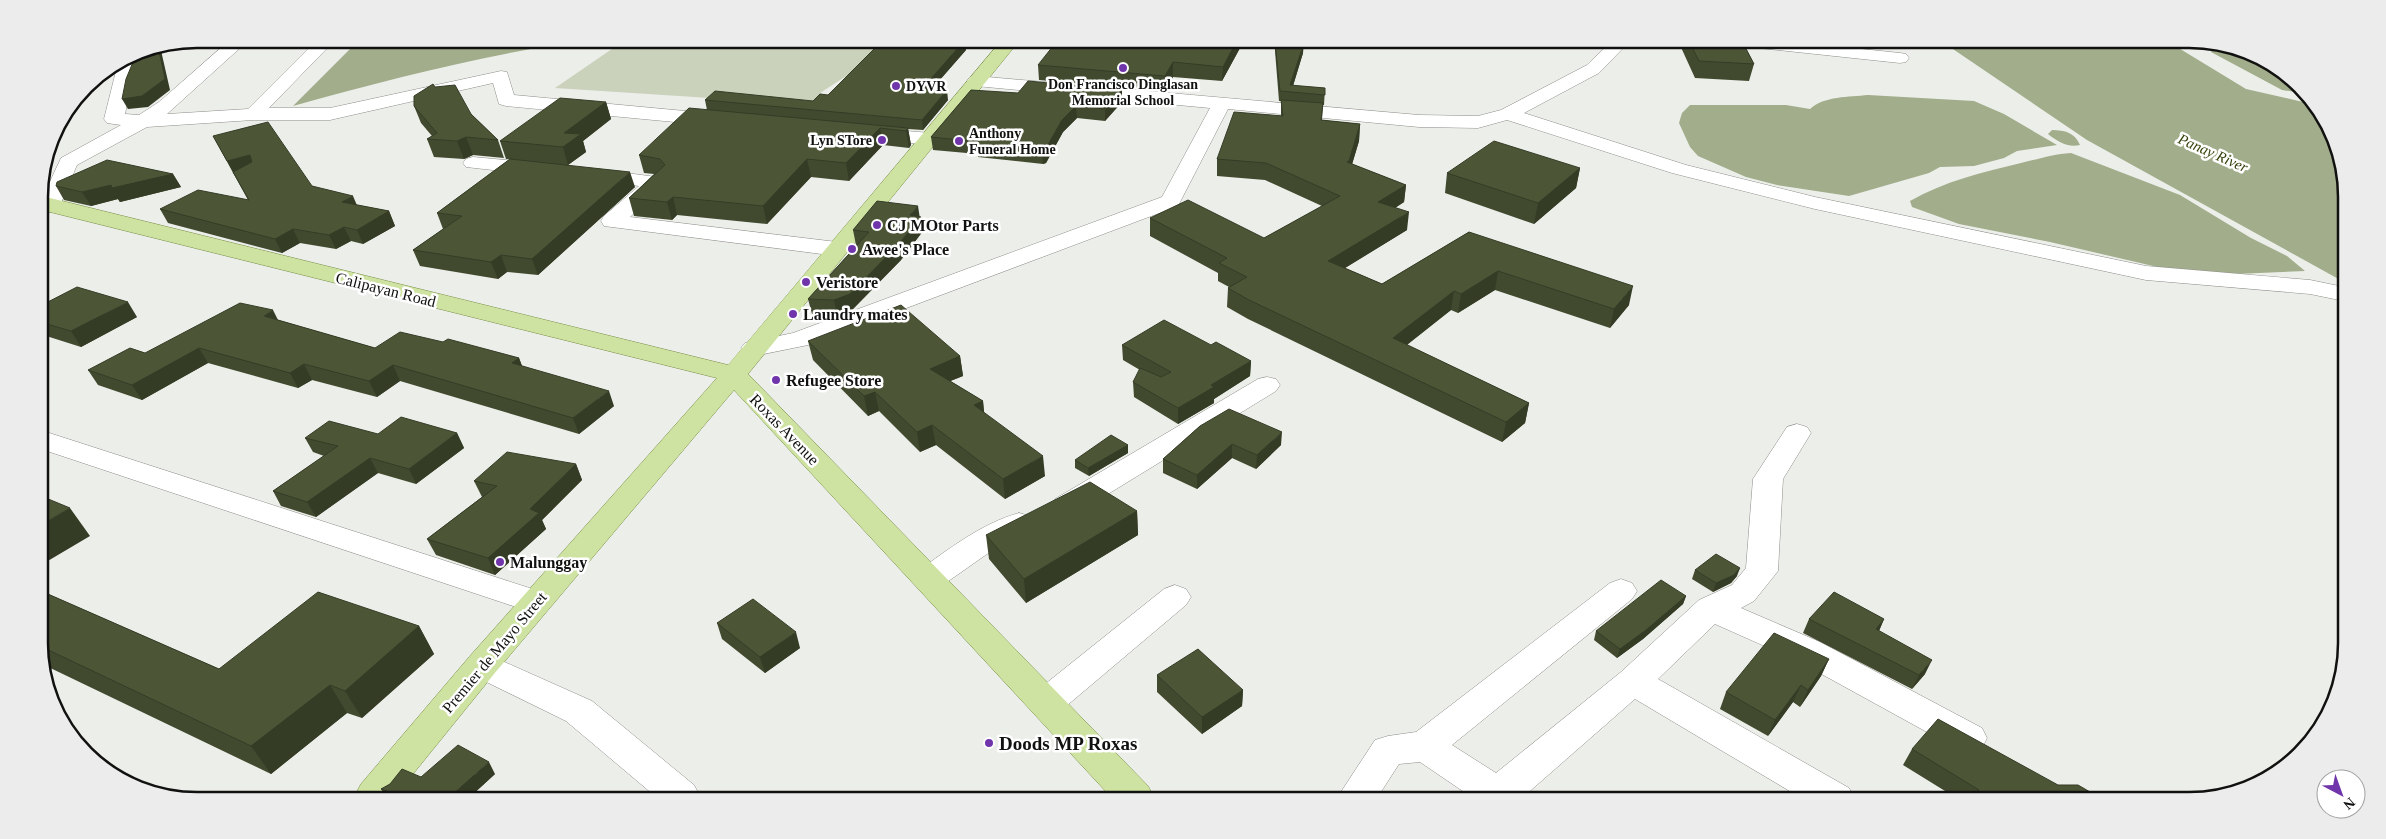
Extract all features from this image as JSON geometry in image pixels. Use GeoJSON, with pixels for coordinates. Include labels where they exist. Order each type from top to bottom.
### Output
{"type":"FeatureCollection","features":[{"type":"Feature","properties":{"kind":"main road"},"geometry":{"type":"LineString","coordinates":[[734,374],[1004,48]]}},
{"type":"Feature","properties":{"kind":"main road","name":"Calipayan Road"},"geometry":{"type":"LineString","coordinates":[[48,207],[734,374]]}},
{"type":"Feature","properties":{"kind":"main road","name":"Roxas Avenue"},"geometry":{"type":"LineString","coordinates":[[734,374],[1130,792]]}},
{"type":"Feature","properties":{"kind":"main road","name":"Premier de Mayo Street"},"geometry":{"type":"LineString","coordinates":[[377,792],[482,665],[734,374]]}},
{"type":"Feature","properties":{"kind":"street"},"geometry":{"type":"LineString","coordinates":[[48,200],[68,162],[143,121],[166,106],[231,48]]}},
{"type":"Feature","properties":{"kind":"street"},"geometry":{"type":"LineString","coordinates":[[253,114],[319,48]]}},
{"type":"Feature","properties":{"kind":"street"},"geometry":{"type":"LineString","coordinates":[[976,81],[1453,123],[1478,122],[1508,114],[1593,69],[1613,48]]}},
{"type":"Feature","properties":{"kind":"street"},"geometry":{"type":"LineString","coordinates":[[1801,48],[1900,58]]}},
{"type":"Feature","properties":{"kind":"street"},"geometry":{"type":"LineString","coordinates":[[126,65],[114,119],[143,121],[253,114],[330,114],[501,76],[506,100],[733,121]]}},
{"type":"Feature","properties":{"kind":"street"},"geometry":{"type":"LineString","coordinates":[[754,348],[799,340],[1170,202],[1221,104]]}},
{"type":"Feature","properties":{"kind":"street"},"geometry":{"type":"LineString","coordinates":[[1508,114],[1679,168],[1815,204],[2146,273],[2310,287],[2338,293]]}},
{"type":"Feature","properties":{"kind":"street"},"geometry":{"type":"LineString","coordinates":[[851,132],[930,139]]}},
{"type":"Feature","properties":{"kind":"street"},"geometry":{"type":"LineString","coordinates":[[473,163],[657,182],[612,221],[837,249]]}},
{"type":"Feature","properties":{"kind":"street"},"geometry":{"type":"LineString","coordinates":[[929,579],[976,546],[1014,525],[1060,509],[1267,385]]}},
{"type":"Feature","properties":{"kind":"street"},"geometry":{"type":"LineString","coordinates":[[1505,791],[1633,681],[1711,608],[1743,594],[1762,571],[1768,478],[1797,432]]}},
{"type":"Feature","properties":{"kind":"street"},"geometry":{"type":"LineString","coordinates":[[48,441],[537,602]]}},
{"type":"Feature","properties":{"kind":"street"},"geometry":{"type":"LineString","coordinates":[[1360,791],[1388,751],[1425,746],[1621,590]]}},
{"type":"Feature","properties":{"kind":"street"},"geometry":{"type":"LineString","coordinates":[[1046,703],[1175,597]]}},
{"type":"Feature","properties":{"kind":"street"},"geometry":{"type":"LineString","coordinates":[[1711,608],[1808,651],[1997,753]]}},
{"type":"Feature","properties":{"kind":"street"},"geometry":{"type":"LineString","coordinates":[[482,665],[578,711],[676,792]]}},
{"type":"Feature","properties":{"kind":"street"},"geometry":{"type":"LineString","coordinates":[[1633,681],[1823,791]]}},
{"type":"Feature","properties":{"kind":"street"},"geometry":{"type":"LineString","coordinates":[[1425,746],[1493,791]]}},
{"type":"Feature","properties":{"kind":"shaded area"},"geometry":{"type":"Polygon","coordinates":[[[613,48],[875,48],[854,71],[820,93],[835,100],[801,104],[555,88],[613,48]]]}},
{"type":"Feature","properties":{"kind":"water"},"geometry":{"type":"Polygon","coordinates":[[[351,48],[537,48],[438,68],[293,106],[351,48]]]}},
{"type":"Feature","properties":{"kind":"water","name":"Panay River"},"geometry":{"type":"Polygon","coordinates":[[[1951,48],[2179,48],[2246,89],[2306,103],[2319,122],[2331,148],[2336,167],[2338,187],[2338,279],[2087,140],[1951,48]]]}},
{"type":"Feature","properties":{"kind":"water"},"geometry":{"type":"Polygon","coordinates":[[[2212,50],[2228,53],[2264,67],[2296,92],[2282,90],[2211,52],[2212,50]]]}},
{"type":"Feature","properties":{"kind":"water"},"geometry":{"type":"Polygon","coordinates":[[[1868,95],[1974,101],[2004,114],[2057,145],[2017,151],[2004,158],[1974,166],[1940,167],[1929,173],[1849,196],[1777,185],[1746,177],[1698,156],[1690,147],[1679,123],[1682,113],[1690,105],[1786,105],[1810,109],[1829,99],[1868,95]]]}},
{"type":"Feature","properties":{"kind":"water"},"geometry":{"type":"Polygon","coordinates":[[[2052,130],[2069,133],[2080,145],[2071,146],[2059,142],[2048,134],[2052,130]]]}},
{"type":"Feature","properties":{"kind":"water"},"geometry":{"type":"Polygon","coordinates":[[[2071,153],[2180,195],[2251,238],[2287,256],[2305,271],[2212,275],[2179,272],[2050,242],[1959,224],[1912,207],[1910,201],[1964,178],[2058,154],[2071,153]]]}},
{"type":"Feature","properties":{"kind":"building"},"geometry":{"type":"Polygon","coordinates":[[[875,48],[958,48],[922,89],[947,90],[922,120],[705,100],[715,91],[813,101],[820,94],[828,95],[875,48]]]}},
{"type":"Feature","properties":{"kind":"building"},"geometry":{"type":"Polygon","coordinates":[[[1051,48],[1233,48],[1223,67],[1173,62],[1165,76],[1038,65],[1051,48]]]}},
{"type":"Feature","properties":{"kind":"building"},"geometry":{"type":"Polygon","coordinates":[[[1276,48],[1302,48],[1290,85],[1325,88],[1325,95],[1280,91],[1276,48]]]}},
{"type":"Feature","properties":{"kind":"building"},"geometry":{"type":"Polygon","coordinates":[[[1692,48],[1746,48],[1754,64],[1699,61],[1692,48]]]}},
{"type":"Feature","properties":{"kind":"building"},"geometry":{"type":"Polygon","coordinates":[[[159,52],[165,79],[142,96],[122,99],[126,79],[133,62],[159,52]]]}},
{"type":"Feature","properties":{"kind":"building"},"geometry":{"type":"Polygon","coordinates":[[[1028,81],[1122,90],[1105,109],[1076,106],[1062,120],[1045,150],[1042,151],[977,145],[979,142],[931,137],[971,90],[1018,93],[1028,81]]]}},
{"type":"Feature","properties":{"kind":"building"},"geometry":{"type":"Polygon","coordinates":[[[433,84],[435,87],[455,85],[471,114],[498,140],[466,137],[457,141],[427,139],[437,133],[414,106],[414,96],[433,84]]]}},
{"type":"Feature","properties":{"kind":"building"},"geometry":{"type":"Polygon","coordinates":[[[560,98],[606,102],[564,133],[581,134],[563,147],[500,141],[560,98]]]}},
{"type":"Feature","properties":{"kind":"building"},"geometry":{"type":"Polygon","coordinates":[[[1281,100],[1323,103],[1321,120],[1360,124],[1349,161],[1347,162],[1406,185],[1378,202],[1409,212],[1328,261],[1382,284],[1469,232],[1633,286],[1614,309],[1498,271],[1461,294],[1454,291],[1393,338],[1529,403],[1506,422],[1249,300],[1228,288],[1247,277],[1219,263],[1227,258],[1150,218],[1188,200],[1264,238],[1340,196],[1266,163],[1217,159],[1234,112],[1283,116],[1281,100]]]}},
{"type":"Feature","properties":{"kind":"building"},"geometry":{"type":"Polygon","coordinates":[[[689,108],[908,128],[906,131],[880,128],[846,163],[807,159],[763,206],[673,197],[667,202],[629,198],[665,165],[660,159],[639,155],[689,108]]]}},
{"type":"Feature","properties":{"kind":"building"},"geometry":{"type":"Polygon","coordinates":[[[268,122],[312,186],[353,196],[342,202],[389,211],[357,230],[344,227],[329,235],[293,229],[275,239],[160,209],[198,190],[249,200],[233,172],[252,162],[250,155],[227,161],[213,136],[268,122]]]}},
{"type":"Feature","properties":{"kind":"building"},"geometry":{"type":"Polygon","coordinates":[[[1494,141],[1580,168],[1538,203],[1447,173],[1494,141]]]}},
{"type":"Feature","properties":{"kind":"building"},"geometry":{"type":"Polygon","coordinates":[[[510,159],[630,172],[532,259],[501,255],[491,262],[413,250],[462,216],[437,213],[510,159]]]}},
{"type":"Feature","properties":{"kind":"building"},"geometry":{"type":"Polygon","coordinates":[[[107,160],[173,174],[112,188],[111,185],[82,192],[56,186],[57,182],[107,160]]]}},
{"type":"Feature","properties":{"kind":"building"},"geometry":{"type":"Polygon","coordinates":[[[877,201],[918,206],[910,215],[921,217],[898,245],[850,294],[834,300],[808,299],[869,232],[853,230],[877,201]]]}},
{"type":"Feature","properties":{"kind":"building"},"geometry":{"type":"Polygon","coordinates":[[[77,287],[128,302],[71,331],[48,324],[48,302],[77,287]]]}},
{"type":"Feature","properties":{"kind":"building"},"geometry":{"type":"Polygon","coordinates":[[[240,303],[273,310],[264,316],[375,348],[400,332],[443,342],[448,339],[519,358],[512,363],[609,391],[573,418],[393,365],[369,381],[304,364],[290,373],[199,348],[132,385],[88,370],[130,348],[145,353],[240,303]]]}},
{"type":"Feature","properties":{"kind":"building"},"geometry":{"type":"Polygon","coordinates":[[[901,305],[960,356],[930,369],[983,401],[974,405],[1043,456],[1003,479],[932,425],[917,432],[875,392],[864,396],[808,341],[901,305]]]}},
{"type":"Feature","properties":{"kind":"building"},"geometry":{"type":"Polygon","coordinates":[[[1164,320],[1211,345],[1216,342],[1251,361],[1211,385],[1214,387],[1178,408],[1133,382],[1140,368],[1161,377],[1171,372],[1122,345],[1164,320]]]}},
{"type":"Feature","properties":{"kind":"building"},"geometry":{"type":"Polygon","coordinates":[[[1229,409],[1282,432],[1257,455],[1232,444],[1197,475],[1163,459],[1200,426],[1229,409]]]}},
{"type":"Feature","properties":{"kind":"building"},"geometry":{"type":"Polygon","coordinates":[[[401,417],[457,433],[409,469],[370,458],[307,502],[273,491],[338,446],[305,438],[329,421],[378,434],[401,417]]]}},
{"type":"Feature","properties":{"kind":"building"},"geometry":{"type":"Polygon","coordinates":[[[1111,435],[1128,445],[1088,468],[1075,460],[1111,435]]]}},
{"type":"Feature","properties":{"kind":"building"},"geometry":{"type":"Polygon","coordinates":[[[507,452],[576,464],[530,509],[539,513],[488,558],[427,539],[497,486],[474,481],[507,452]]]}},
{"type":"Feature","properties":{"kind":"building"},"geometry":{"type":"Polygon","coordinates":[[[1090,482],[1137,511],[1024,579],[986,535],[1090,482]]]}},
{"type":"Feature","properties":{"kind":"building"},"geometry":{"type":"Polygon","coordinates":[[[48,499],[70,508],[48,521],[48,499]]]}},
{"type":"Feature","properties":{"kind":"building"},"geometry":{"type":"Polygon","coordinates":[[[1716,554],[1740,568],[1734,575],[1716,583],[1695,570],[1716,554]]]}},
{"type":"Feature","properties":{"kind":"building"},"geometry":{"type":"Polygon","coordinates":[[[1661,580],[1686,596],[1646,630],[1620,649],[1596,631],[1661,580]]]}},
{"type":"Feature","properties":{"kind":"building"},"geometry":{"type":"Polygon","coordinates":[[[318,592],[419,626],[345,691],[330,685],[251,746],[48,650],[48,594],[219,669],[318,592]]]}},
{"type":"Feature","properties":{"kind":"building"},"geometry":{"type":"Polygon","coordinates":[[[1834,592],[1884,619],[1876,629],[1932,660],[1919,675],[1809,619],[1834,592]]]}},
{"type":"Feature","properties":{"kind":"building"},"geometry":{"type":"Polygon","coordinates":[[[753,599],[796,632],[760,657],[717,623],[753,599]]]}},
{"type":"Feature","properties":{"kind":"building"},"geometry":{"type":"Polygon","coordinates":[[[1774,633],[1829,659],[1808,690],[1801,685],[1775,720],[1726,692],[1774,633]]]}},
{"type":"Feature","properties":{"kind":"building"},"geometry":{"type":"Polygon","coordinates":[[[1198,649],[1243,690],[1202,717],[1157,675],[1198,649]]]}},
{"type":"Feature","properties":{"kind":"building"},"geometry":{"type":"Polygon","coordinates":[[[1938,719],[2058,785],[2078,785],[2088,791],[1978,791],[1912,749],[1938,719]]]}},
{"type":"Feature","properties":{"kind":"building"},"geometry":{"type":"Polygon","coordinates":[[[458,745],[489,762],[456,792],[386,792],[381,789],[390,784],[402,769],[421,777],[458,745]]]}},
{"type":"Feature","properties":{"kind":"place","name":"Don Francisco Dinglasan Memorial School"},"geometry":{"type":"Point","coordinates":[1123,68]}},
{"type":"Feature","properties":{"kind":"place","name":"DYVR"},"geometry":{"type":"Point","coordinates":[896,86]}},
{"type":"Feature","properties":{"kind":"place","name":"Lyn STore"},"geometry":{"type":"Point","coordinates":[882,140]}},
{"type":"Feature","properties":{"kind":"place","name":"Anthony Funeral Home"},"geometry":{"type":"Point","coordinates":[959,141]}},
{"type":"Feature","properties":{"kind":"place","name":"CJ MOtor Parts"},"geometry":{"type":"Point","coordinates":[877,225]}},
{"type":"Feature","properties":{"kind":"place","name":"Awee's Place"},"geometry":{"type":"Point","coordinates":[852,249]}},
{"type":"Feature","properties":{"kind":"place","name":"Veristore"},"geometry":{"type":"Point","coordinates":[806,282]}},
{"type":"Feature","properties":{"kind":"place","name":"Laundry mates"},"geometry":{"type":"Point","coordinates":[793,314]}},
{"type":"Feature","properties":{"kind":"place","name":"Refugee Store"},"geometry":{"type":"Point","coordinates":[776,380]}},
{"type":"Feature","properties":{"kind":"place","name":"Malunggay"},"geometry":{"type":"Point","coordinates":[500,562]}},
{"type":"Feature","properties":{"kind":"place","name":"Doods MP Roxas"},"geometry":{"type":"Point","coordinates":[989,743]}}]}
